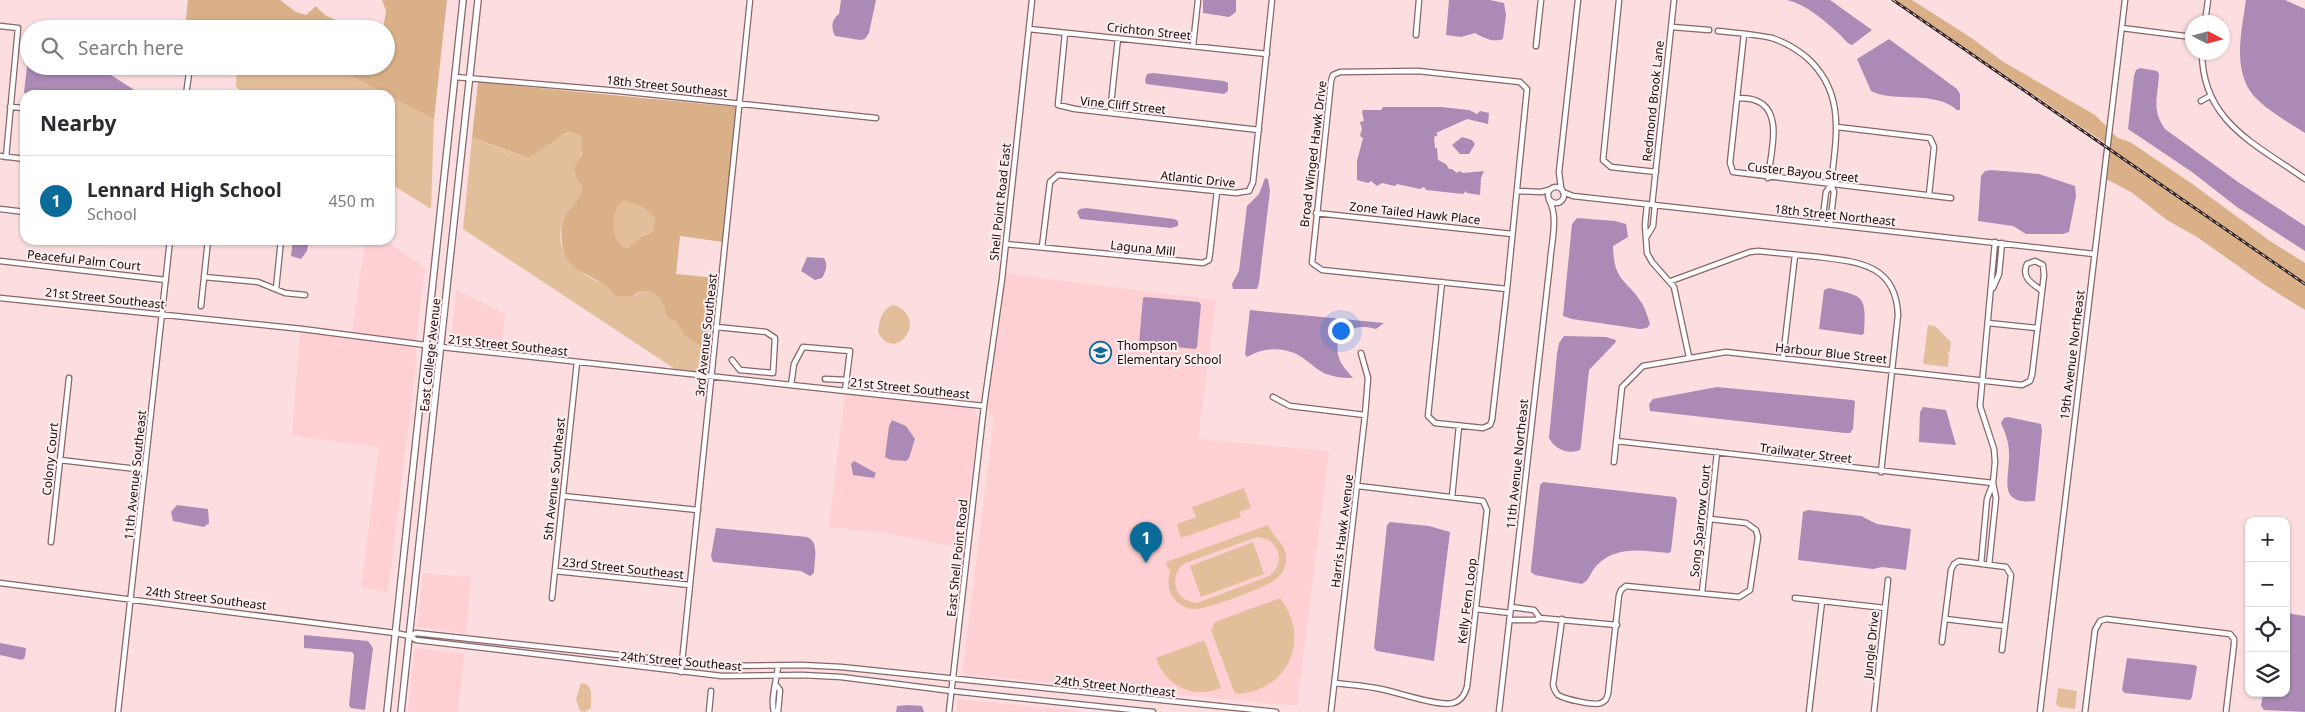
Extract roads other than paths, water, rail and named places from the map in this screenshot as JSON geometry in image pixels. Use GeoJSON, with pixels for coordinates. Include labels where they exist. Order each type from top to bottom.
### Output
{"type":"FeatureCollection","features":[{"type":"Feature","properties":{"kind":"main road","name":"East College Avenue"},"geometry":{"type":"LineString","coordinates":[[387,712],[463,0]]}},
{"type":"Feature","properties":{"kind":"main road","name":"East College Avenue"},"geometry":{"type":"LineString","coordinates":[[401,712],[478,0]]}},
{"type":"Feature","properties":{"kind":"street","name":"3rd Avenue Southeast"},"geometry":{"type":"LineString","coordinates":[[681,672],[750,0]]}},
{"type":"Feature","properties":{"kind":"street","name":"Shell Point Road East"},"geometry":{"type":"LineString","coordinates":[[984,406],[1006,244],[1032,0]]}},
{"type":"Feature","properties":{"kind":"street"},"geometry":{"type":"LineString","coordinates":[[1193,46],[1198,0]]}},
{"type":"Feature","properties":{"kind":"street","name":"Atlantic Drive"},"geometry":{"type":"LineString","coordinates":[[1042,247],[1050,182],[1058,175],[1244,194],[1252,187],[1272,0]]}},
{"type":"Feature","properties":{"kind":"street"},"geometry":{"type":"LineString","coordinates":[[1416,35],[1419,0]]}},
{"type":"Feature","properties":{"kind":"street"},"geometry":{"type":"LineString","coordinates":[[1536,46],[1541,0]]}},
{"type":"Feature","properties":{"kind":"street"},"geometry":{"type":"LineString","coordinates":[[1548,198],[1558,172],[1578,0]]}},
{"type":"Feature","properties":{"kind":"street"},"geometry":{"type":"LineString","coordinates":[[1619,0],[1603,160],[1612,167],[1656,172]]}},
{"type":"Feature","properties":{"kind":"street","name":"Redmond Brook Lane"},"geometry":{"type":"LineString","coordinates":[[1674,0],[1656,172],[1651,205],[1646,219],[1648,256],[1671,281],[1677,293],[1689,358]]}},
{"type":"Feature","properties":{"kind":"street","name":"19th Avenue Northeast"},"geometry":{"type":"LineString","coordinates":[[2040,712],[2125,0]]}},
{"type":"Feature","properties":{"kind":"street"},"geometry":{"type":"LineString","coordinates":[[2206,15],[2208,0]]}},
{"type":"Feature","properties":{"kind":"street"},"geometry":{"type":"LineString","coordinates":[[0,26],[18,28],[3,156],[20,158]]}},
{"type":"Feature","properties":{"kind":"street"},"geometry":{"type":"LineString","coordinates":[[1672,27],[1709,30]]}},
{"type":"Feature","properties":{"kind":"street"},"geometry":{"type":"LineString","coordinates":[[2122,28],[2185,36]]}},
{"type":"Feature","properties":{"kind":"street","name":"Crichton Street"},"geometry":{"type":"LineString","coordinates":[[1029,29],[1267,54]]}},
{"type":"Feature","properties":{"kind":"street"},"geometry":{"type":"LineString","coordinates":[[1718,31],[1760,36],[1785,43],[1810,61],[1825,79],[1831,92],[1837,127],[1831,185],[1834,192],[1830,224]]}},
{"type":"Feature","properties":{"kind":"street","name":"Vine Cliff Street"},"geometry":{"type":"LineString","coordinates":[[1065,32],[1058,105],[1068,108],[1259,130]]}},
{"type":"Feature","properties":{"kind":"street","name":"Custer Bayou Street"},"geometry":{"type":"LineString","coordinates":[[1744,34],[1730,168],[1738,175],[1951,198]]}},
{"type":"Feature","properties":{"kind":"street"},"geometry":{"type":"LineString","coordinates":[[1110,113],[1118,38]]}},
{"type":"Feature","properties":{"kind":"street"},"geometry":{"type":"LineString","coordinates":[[2202,60],[2202,67],[2210,96],[2237,133],[2305,179]]}},
{"type":"Feature","properties":{"kind":"street","name":"Broad Winged Hawk Drive"},"geometry":{"type":"LineString","coordinates":[[1442,282],[1428,416],[1435,423],[1482,428],[1490,425],[1492,420],[1528,94],[1523,83],[1418,71],[1340,72],[1333,75],[1330,80],[1311,257],[1312,263],[1318,268],[1506,289]]}},
{"type":"Feature","properties":{"kind":"street"},"geometry":{"type":"LineString","coordinates":[[187,90],[189,75]]}},
{"type":"Feature","properties":{"kind":"street","name":"18th Street Southeast"},"geometry":{"type":"LineString","coordinates":[[455,76],[876,118]]}},
{"type":"Feature","properties":{"kind":"street"},"geometry":{"type":"LineString","coordinates":[[2201,101],[2210,96]]}},
{"type":"Feature","properties":{"kind":"street"},"geometry":{"type":"LineString","coordinates":[[1737,98],[1756,100],[1768,110],[1772,117],[1773,127],[1768,178]]}},
{"type":"Feature","properties":{"kind":"street"},"geometry":{"type":"LineString","coordinates":[[10,106],[20,107]]}},
{"type":"Feature","properties":{"kind":"street"},"geometry":{"type":"LineString","coordinates":[[1837,127],[1930,138],[1934,147],[1929,195]]}},
{"type":"Feature","properties":{"kind":"street"},"geometry":{"type":"LineString","coordinates":[[1535,192],[1554,203],[1561,200],[1562,190],[1558,172]]}},
{"type":"Feature","properties":{"kind":"street"},"geometry":{"type":"LineString","coordinates":[[1822,223],[1826,192],[1831,185]]}},
{"type":"Feature","properties":{"kind":"street"},"geometry":{"type":"LineString","coordinates":[[1517,191],[1535,192],[1556,186],[1562,190]]}},
{"type":"Feature","properties":{"kind":"street","name":"18th Street Northeast"},"geometry":{"type":"LineString","coordinates":[[1562,190],[1573,196],[2094,254]]}},
{"type":"Feature","properties":{"kind":"street","name":"Laguna Mill"},"geometry":{"type":"LineString","coordinates":[[1006,244],[1203,263],[1208,260],[1210,253],[1217,191]]}},
{"type":"Feature","properties":{"kind":"street","name":"18th Street Northeast"},"geometry":{"type":"LineString","coordinates":[[1561,200],[1573,196]]}},
{"type":"Feature","properties":{"kind":"street","name":"11th Avenue Northeast"},"geometry":{"type":"LineString","coordinates":[[1499,712],[1550,263],[1553,218],[1552,206],[1548,198]]}},
{"type":"Feature","properties":{"kind":"street","name":"11th Avenue Northeast"},"geometry":{"type":"LineString","coordinates":[[1553,218],[1561,200]]}},
{"type":"Feature","properties":{"kind":"street","name":"Redmond Brook Lane"},"geometry":{"type":"LineString","coordinates":[[1647,236],[1654,220],[1651,205]]}},
{"type":"Feature","properties":{"kind":"street"},"geometry":{"type":"LineString","coordinates":[[0,209],[20,211]]}},
{"type":"Feature","properties":{"kind":"street","name":"Zone Tailed Hawk Place"},"geometry":{"type":"LineString","coordinates":[[1316,212],[1512,234]]}},
{"type":"Feature","properties":{"kind":"street"},"geometry":{"type":"LineString","coordinates":[[1646,219],[1654,220]]}},
{"type":"Feature","properties":{"kind":"street"},"geometry":{"type":"LineString","coordinates":[[1989,565],[1996,498],[1993,483],[1995,455],[1980,406],[1995,242]]}},
{"type":"Feature","properties":{"kind":"street"},"geometry":{"type":"LineString","coordinates":[[1992,289],[1999,274],[2002,243]]}},
{"type":"Feature","properties":{"kind":"street","name":"11th Avenue Southeast"},"geometry":{"type":"LineString","coordinates":[[118,712],[170,245]]}},
{"type":"Feature","properties":{"kind":"street"},"geometry":{"type":"LineString","coordinates":[[201,306],[207,245]]}},
{"type":"Feature","properties":{"kind":"street"},"geometry":{"type":"LineString","coordinates":[[276,289],[280,245]]}},
{"type":"Feature","properties":{"kind":"street"},"geometry":{"type":"LineString","coordinates":[[1671,281],[1750,252],[1758,251],[1854,261],[1877,271],[1887,280],[1896,296],[1898,307],[1881,472]]}},
{"type":"Feature","properties":{"kind":"street"},"geometry":{"type":"LineString","coordinates":[[1783,358],[1794,254]]}},
{"type":"Feature","properties":{"kind":"street","name":"Peaceful Palm Court"},"geometry":{"type":"LineString","coordinates":[[0,261],[166,280]]}},
{"type":"Feature","properties":{"kind":"street","name":"Harbour Blue Street"},"geometry":{"type":"LineString","coordinates":[[1614,462],[1621,390],[1624,384],[1643,366],[1726,352],[2022,385],[2030,381],[2044,275],[2043,266],[2034,261],[2027,264],[2024,271],[2025,277],[2041,290]]}},
{"type":"Feature","properties":{"kind":"street"},"geometry":{"type":"LineString","coordinates":[[204,277],[258,282],[285,293],[305,295]]}},
{"type":"Feature","properties":{"kind":"street","name":"21st Street Southeast"},"geometry":{"type":"LineString","coordinates":[[0,298],[302,329],[426,346],[984,406]]}},
{"type":"Feature","properties":{"kind":"street"},"geometry":{"type":"LineString","coordinates":[[1988,323],[2037,328]]}},
{"type":"Feature","properties":{"kind":"street"},"geometry":{"type":"LineString","coordinates":[[716,327],[766,332],[775,338],[773,373],[740,370]]}},
{"type":"Feature","properties":{"kind":"street"},"geometry":{"type":"LineString","coordinates":[[791,385],[794,364],[798,353],[803,347],[850,351],[845,391]]}},
{"type":"Feature","properties":{"kind":"street","name":"Harris Hawk Avenue"},"geometry":{"type":"LineString","coordinates":[[1332,712],[1358,486],[1368,378],[1361,352]]}},
{"type":"Feature","properties":{"kind":"street"},"geometry":{"type":"LineString","coordinates":[[732,360],[740,370],[739,380]]}},
{"type":"Feature","properties":{"kind":"street","name":"5th Avenue Southeast"},"geometry":{"type":"LineString","coordinates":[[552,598],[577,362]]}},
{"type":"Feature","properties":{"kind":"street","name":"Colony Court"},"geometry":{"type":"LineString","coordinates":[[50,542],[69,378]]}},
{"type":"Feature","properties":{"kind":"street"},"geometry":{"type":"LineString","coordinates":[[825,378],[847,380]]}},
{"type":"Feature","properties":{"kind":"street"},"geometry":{"type":"LineString","coordinates":[[1273,397],[1290,406],[1365,415]]}},
{"type":"Feature","properties":{"kind":"street","name":"East Shell Point Road"},"geometry":{"type":"LineString","coordinates":[[949,712],[984,406]]}},
{"type":"Feature","properties":{"kind":"street"},"geometry":{"type":"LineString","coordinates":[[1452,497],[1459,426]]}},
{"type":"Feature","properties":{"kind":"street","name":"Trailwater Street"},"geometry":{"type":"LineString","coordinates":[[1616,441],[1993,483]]}},
{"type":"Feature","properties":{"kind":"street","name":"Song Sparrow Court"},"geometry":{"type":"LineString","coordinates":[[1702,593],[1717,452]]}},
{"type":"Feature","properties":{"kind":"street"},"geometry":{"type":"LineString","coordinates":[[60,460],[145,470]]}},
{"type":"Feature","properties":{"kind":"street"},"geometry":{"type":"LineString","coordinates":[[1981,564],[1987,499],[1993,483]]}},
{"type":"Feature","properties":{"kind":"street","name":"Kelly Fern Loop"},"geometry":{"type":"LineString","coordinates":[[1335,682],[1381,689],[1441,704],[1458,701],[1463,696],[1467,687],[1487,510],[1483,501],[1358,486]]}},
{"type":"Feature","properties":{"kind":"street"},"geometry":{"type":"LineString","coordinates":[[563,496],[698,510]]}},
{"type":"Feature","properties":{"kind":"street"},"geometry":{"type":"LineString","coordinates":[[1562,619],[1554,689],[1562,697],[1595,705],[1604,702],[1607,697],[1617,625],[1619,595],[1626,586],[1739,597],[1750,590],[1754,576],[1758,538],[1756,530],[1746,523],[1710,519]]}},
{"type":"Feature","properties":{"kind":"street"},"geometry":{"type":"LineString","coordinates":[[1942,642],[1952,566],[1959,561],[2006,567],[2010,572],[2002,650]]}},
{"type":"Feature","properties":{"kind":"street","name":"23rd Street Southeast"},"geometry":{"type":"LineString","coordinates":[[555,571],[690,585]]}},
{"type":"Feature","properties":{"kind":"street","name":"Jungle Drive"},"geometry":{"type":"LineString","coordinates":[[1874,712],[1888,580]]}},
{"type":"Feature","properties":{"kind":"street","name":"24th Street Southeast"},"geometry":{"type":"LineString","coordinates":[[0,583],[396,633],[410,636],[416,640],[681,672],[722,676],[841,677],[952,691]]}},
{"type":"Feature","properties":{"kind":"street"},"geometry":{"type":"LineString","coordinates":[[1795,598],[1885,608]]}},
{"type":"Feature","properties":{"kind":"street"},"geometry":{"type":"LineString","coordinates":[[1809,712],[1822,601]]}},
{"type":"Feature","properties":{"kind":"street"},"geometry":{"type":"LineString","coordinates":[[1476,610],[1534,610],[1540,618]]}},
{"type":"Feature","properties":{"kind":"street"},"geometry":{"type":"LineString","coordinates":[[1510,620],[1562,619],[1617,625]]}},
{"type":"Feature","properties":{"kind":"street"},"geometry":{"type":"LineString","coordinates":[[1945,619],[2004,626]]}},
{"type":"Feature","properties":{"kind":"street"},"geometry":{"type":"LineString","coordinates":[[2084,712],[2095,630],[2100,621],[2106,619],[2227,633],[2232,636],[2234,644],[2226,712]]}},
{"type":"Feature","properties":{"kind":"street","name":"24th Street Southeast"},"geometry":{"type":"LineString","coordinates":[[410,636],[416,633],[721,666],[841,667],[953,680]]}},
{"type":"Feature","properties":{"kind":"street"},"geometry":{"type":"LineString","coordinates":[[778,666],[777,686],[780,690],[778,712]]}},
{"type":"Feature","properties":{"kind":"street","name":"24th Street Northeast"},"geometry":{"type":"LineString","coordinates":[[953,680],[1276,712]]}},
{"type":"Feature","properties":{"kind":"street"},"geometry":{"type":"LineString","coordinates":[[774,712],[774,689],[777,686]]}},
{"type":"Feature","properties":{"kind":"street"},"geometry":{"type":"LineString","coordinates":[[709,712],[711,691]]}},
{"type":"Feature","properties":{"kind":"street","name":"24th Street Northeast"},"geometry":{"type":"LineString","coordinates":[[952,691],[1154,712]]}},
{"type":"Feature","properties":{"kind":"railway"},"geometry":{"type":"LineString","coordinates":[[1893,0],[2305,284]]}},
{"type":"Feature","properties":{"kind":"place","name":"Thompson Elementary School"},"geometry":{"type":"Point","coordinates":[1101,352]}},
{"type":"Feature","properties":{"kind":"place","name":"Lennard High School"},"geometry":{"type":"Point","coordinates":[1146,563]}}]}
